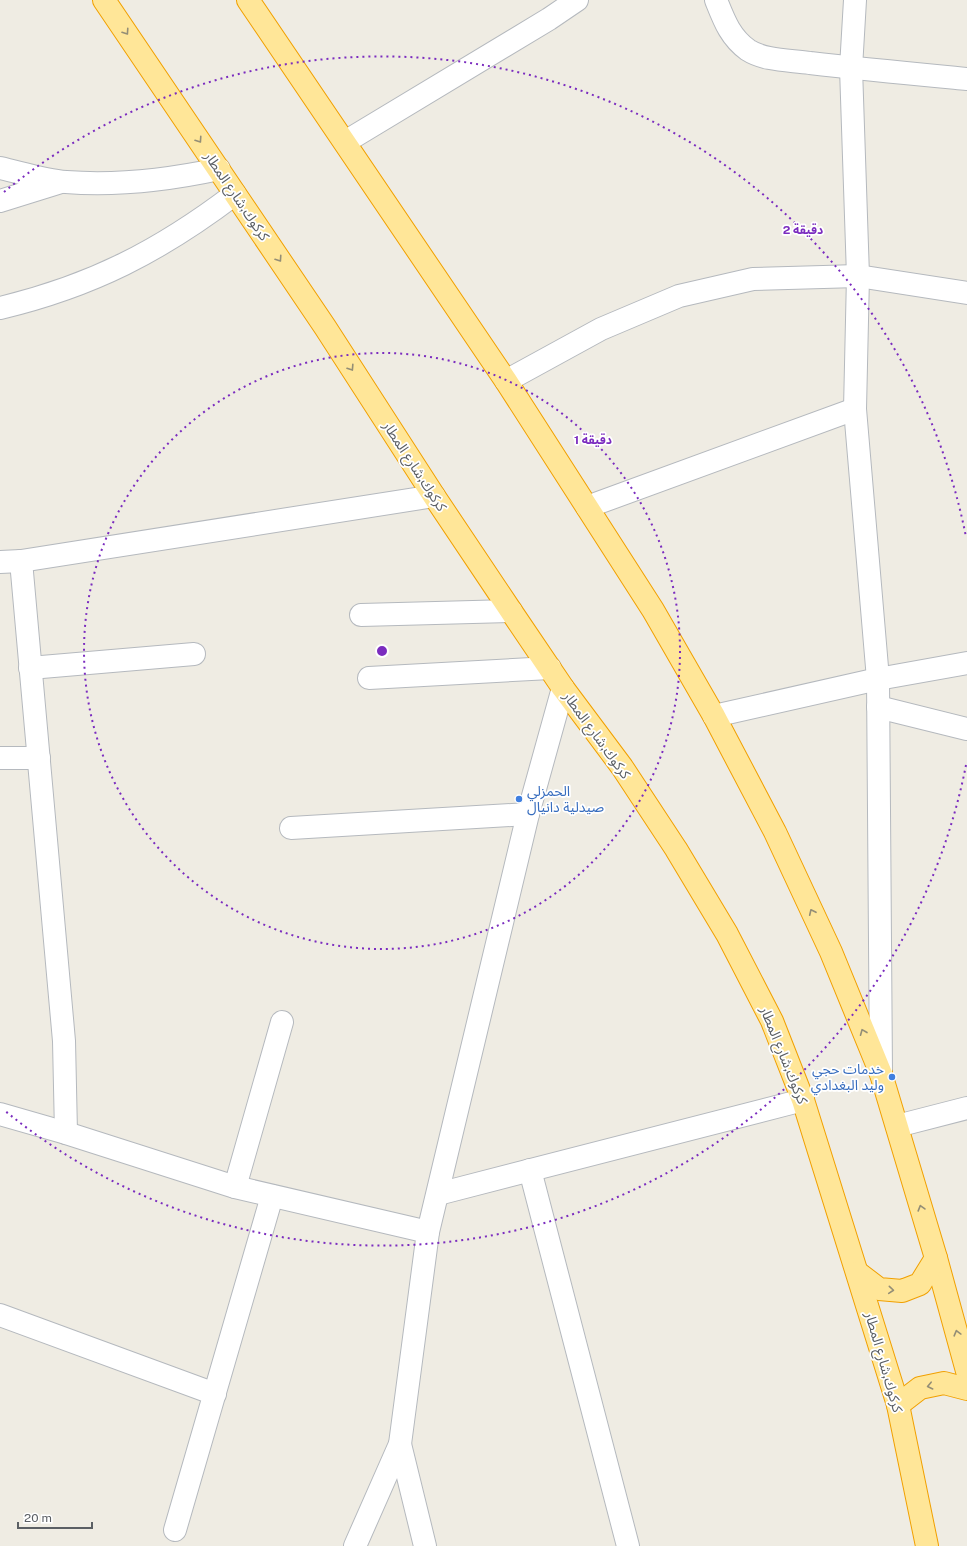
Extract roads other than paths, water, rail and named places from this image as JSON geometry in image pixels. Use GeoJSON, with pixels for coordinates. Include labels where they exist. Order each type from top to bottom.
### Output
{"type":"FeatureCollection","features":[{"type":"Feature","properties":{"kind":"highway","name":"كركوك,شارع المطار"},"geometry":{"type":"LineString","coordinates":[[104,0],[325,327],[434,496],[511,611],[563,688],[634,786],[676,849],[727,934],[772,1021],[803,1100],[898,1405],[927,1546]]}},
{"type":"Feature","properties":{"kind":"highway"},"geometry":{"type":"LineString","coordinates":[[248,0],[506,381],[653,610],[714,716],[782,846],[831,952],[881,1074],[936,1258],[967,1371]]}},
{"type":"Feature","properties":{"kind":"highway"},"geometry":{"type":"LineString","coordinates":[[858,1273],[879,1289],[902,1291],[920,1284],[936,1258]]}},
{"type":"Feature","properties":{"kind":"highway"},"geometry":{"type":"LineString","coordinates":[[898,1405],[920,1388],[944,1383],[967,1389]]}},
{"type":"Feature","properties":{"kind":"street"},"geometry":{"type":"LineString","coordinates":[[345,142],[549,19],[577,0]]}},
{"type":"Feature","properties":{"kind":"street"},"geometry":{"type":"LineString","coordinates":[[716,0],[726,25],[732,35],[755,54],[764,57],[851,68],[967,79]]}},
{"type":"Feature","properties":{"kind":"street"},"geometry":{"type":"LineString","coordinates":[[855,0],[851,68],[858,276],[855,409],[878,679],[881,1074]]}},
{"type":"Feature","properties":{"kind":"street"},"geometry":{"type":"LineString","coordinates":[[0,168],[64,182],[103,184],[142,182],[180,177],[219,169]]}},
{"type":"Feature","properties":{"kind":"street"},"geometry":{"type":"LineString","coordinates":[[0,201],[64,182]]}},
{"type":"Feature","properties":{"kind":"street"},"geometry":{"type":"LineString","coordinates":[[0,308],[67,289],[104,275],[139,258],[185,230],[235,194]]}},
{"type":"Feature","properties":{"kind":"street"},"geometry":{"type":"LineString","coordinates":[[506,381],[601,329],[679,296],[753,279],[858,276],[967,293]]}},
{"type":"Feature","properties":{"kind":"street"},"geometry":{"type":"LineString","coordinates":[[586,507],[855,409]]}},
{"type":"Feature","properties":{"kind":"street"},"geometry":{"type":"LineString","coordinates":[[66,1133],[64,1041],[30,668],[11,561],[434,496]]}},
{"type":"Feature","properties":{"kind":"street"},"geometry":{"type":"LineString","coordinates":[[361,615],[511,611]]}},
{"type":"Feature","properties":{"kind":"street"},"geometry":{"type":"LineString","coordinates":[[30,668],[194,654]]}},
{"type":"Feature","properties":{"kind":"street"},"geometry":{"type":"LineString","coordinates":[[714,716],[878,679],[967,663]]}},
{"type":"Feature","properties":{"kind":"street"},"geometry":{"type":"LineString","coordinates":[[369,678],[550,668]]}},
{"type":"Feature","properties":{"kind":"street"},"geometry":{"type":"LineString","coordinates":[[355,1546],[400,1444],[428,1232],[528,814],[563,688]]}},
{"type":"Feature","properties":{"kind":"street"},"geometry":{"type":"LineString","coordinates":[[878,707],[967,729]]}},
{"type":"Feature","properties":{"kind":"street"},"geometry":{"type":"LineString","coordinates":[[0,758],[38,758]]}},
{"type":"Feature","properties":{"kind":"street"},"geometry":{"type":"LineString","coordinates":[[291,828],[528,814]]}},
{"type":"Feature","properties":{"kind":"street"},"geometry":{"type":"LineString","coordinates":[[235,1187],[282,1022]]}},
{"type":"Feature","properties":{"kind":"street"},"geometry":{"type":"LineString","coordinates":[[438,1194],[803,1100]]}},
{"type":"Feature","properties":{"kind":"street"},"geometry":{"type":"LineString","coordinates":[[897,1126],[967,1108]]}},
{"type":"Feature","properties":{"kind":"street"},"geometry":{"type":"LineString","coordinates":[[1,1115],[66,1133],[235,1187],[428,1232]]}},
{"type":"Feature","properties":{"kind":"street"},"geometry":{"type":"LineString","coordinates":[[530,1170],[628,1546]]}},
{"type":"Feature","properties":{"kind":"street"},"geometry":{"type":"LineString","coordinates":[[175,1530],[272,1196]]}},
{"type":"Feature","properties":{"kind":"street"},"geometry":{"type":"LineString","coordinates":[[0,1315],[215,1394]]}},
{"type":"Feature","properties":{"kind":"street"},"geometry":{"type":"LineString","coordinates":[[400,1444],[426,1546]]}},
{"type":"Feature","properties":{"kind":"place","name":"الحمزلي صيدلية دانيال"},"geometry":{"type":"Point","coordinates":[519,799]}},
{"type":"Feature","properties":{"kind":"place","name":"خدمات حجي وليد البغدادي"},"geometry":{"type":"Point","coordinates":[892,1077]}}]}
